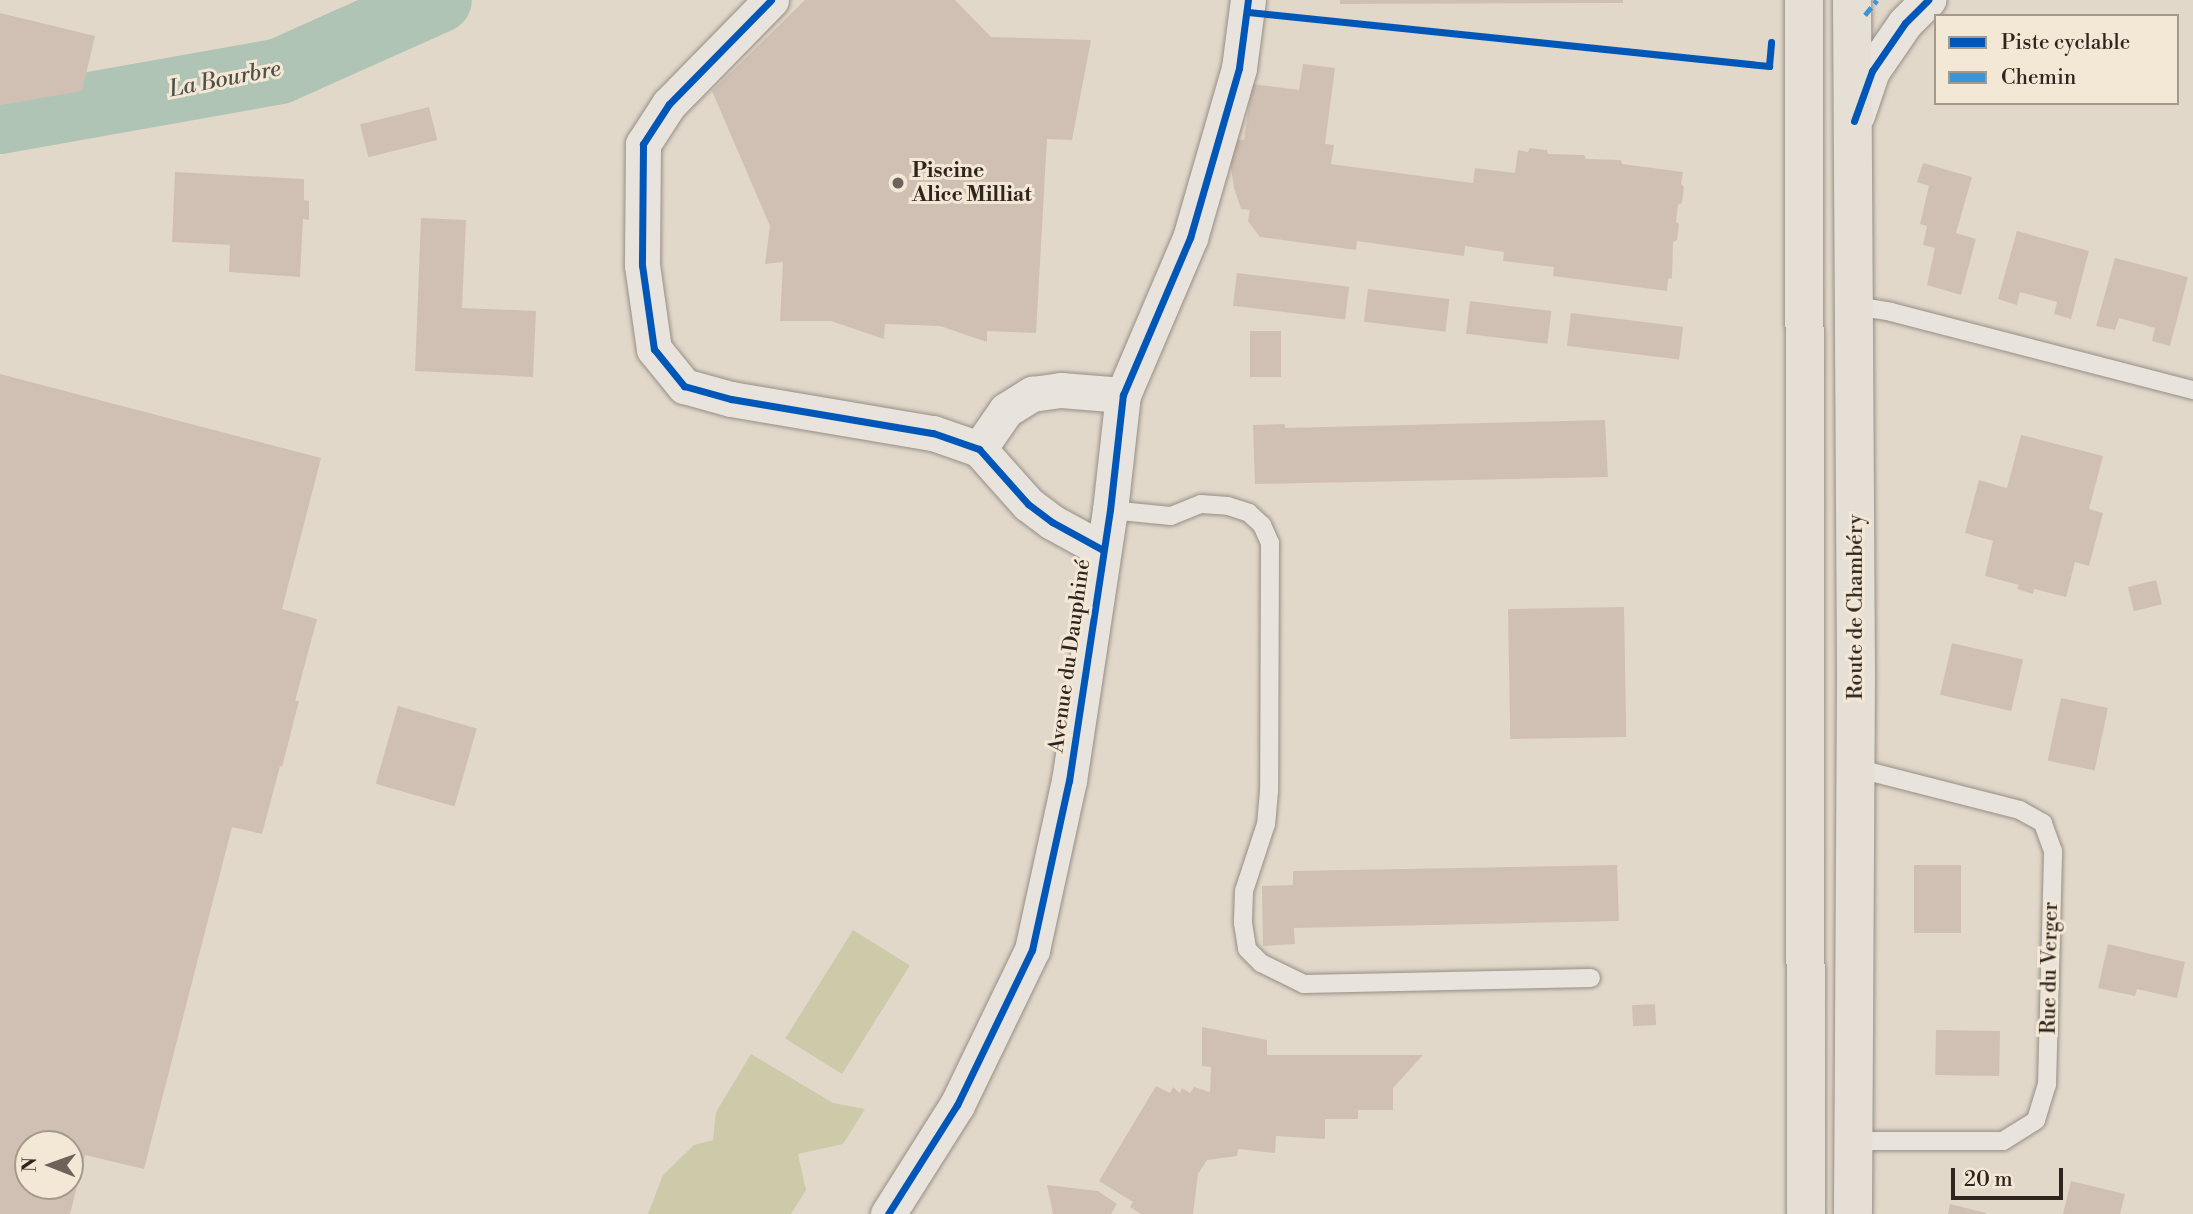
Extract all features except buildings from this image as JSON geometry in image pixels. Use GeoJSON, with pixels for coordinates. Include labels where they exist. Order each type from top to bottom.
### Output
{"type":"FeatureCollection","features":[{"type":"Feature","properties":{"kind":"main road"},"geometry":{"type":"LineString","coordinates":[[1804,0],[1806,1214]]}},
{"type":"Feature","properties":{"kind":"main road","name":"Route de Chambéry"},"geometry":{"type":"LineString","coordinates":[[1852,0],[1855,306],[1853,1214]]}},
{"type":"Feature","properties":{"kind":"street"},"geometry":{"type":"LineString","coordinates":[[771,0],[669,104],[643,145],[642,265],[654,349],[684,386],[745,401],[933,433],[979,449],[1028,504],[1052,522],[1103,550]]}},
{"type":"Feature","properties":{"kind":"street","name":"Avenue du Dauphiné"},"geometry":{"type":"LineString","coordinates":[[888,1214],[957,1105],[1032,950],[1069,781],[1110,510],[1123,395],[1191,238],[1239,68],[1248,0]]}},
{"type":"Feature","properties":{"kind":"street"},"geometry":{"type":"LineString","coordinates":[[1854,121],[1872,71],[1905,23],[1928,0]]}},
{"type":"Feature","properties":{"kind":"street"},"geometry":{"type":"LineString","coordinates":[[979,449],[1006,410],[1032,394],[1061,390],[1123,395]]}},
{"type":"Feature","properties":{"kind":"lane"},"geometry":{"type":"LineString","coordinates":[[1855,306],[1891,312],[2193,390]]}},
{"type":"Feature","properties":{"kind":"lane"},"geometry":{"type":"LineString","coordinates":[[1110,510],[1171,516],[1201,504],[1228,506],[1249,513],[1262,525],[1270,543],[1269,791],[1266,824],[1244,891],[1243,923],[1247,949],[1261,963],[1304,984],[1591,978]]}},
{"type":"Feature","properties":{"kind":"lane","name":"Rue du Verger"},"geometry":{"type":"LineString","coordinates":[[1853,1141],[2003,1141],[2036,1120],[2047,1085],[2053,851],[2043,823],[2020,810],[1855,768]]}},
{"type":"Feature","properties":{"kind":"shaded area"},"geometry":{"type":"Polygon","coordinates":[[[853,930],[910,966],[842,1074],[785,1039],[853,930]]]}},
{"type":"Feature","properties":{"kind":"shaded area"},"geometry":{"type":"Polygon","coordinates":[[[751,1054],[833,1103],[865,1109],[843,1144],[798,1154],[806,1190],[791,1214],[648,1214],[663,1175],[694,1145],[713,1140],[716,1112],[751,1054]]]}},
{"type":"Feature","properties":{"kind":"waterway","name":"La Bourbre"},"geometry":{"type":"LineString","coordinates":[[0,121],[280,71],[439,0]]}},
{"type":"Feature","properties":{"kind":"marked path"},"geometry":{"type":"LineString","coordinates":[[1865,15],[1877,0]]}},
{"type":"Feature","properties":{"kind":"cycle path"},"geometry":{"type":"LineString","coordinates":[[771,0],[669,104],[643,144],[642,265],[654,349],[684,386],[731,399],[933,433],[979,449],[1028,504],[1052,522],[1103,550]]}},
{"type":"Feature","properties":{"kind":"cycle path"},"geometry":{"type":"LineString","coordinates":[[888,1214],[957,1105],[1032,950],[1069,781],[1110,510],[1123,395],[1190,238],[1239,68],[1248,0]]}},
{"type":"Feature","properties":{"kind":"cycle path"},"geometry":{"type":"LineString","coordinates":[[1854,121],[1872,71],[1905,23],[1928,0]]}},
{"type":"Feature","properties":{"kind":"cycle path"},"geometry":{"type":"LineString","coordinates":[[1248,12],[1769,66],[1771,42]]}},
{"type":"Feature","properties":{"kind":"place","name":"Piscine Alice Milliat"},"geometry":{"type":"Point","coordinates":[898,183]}}]}
